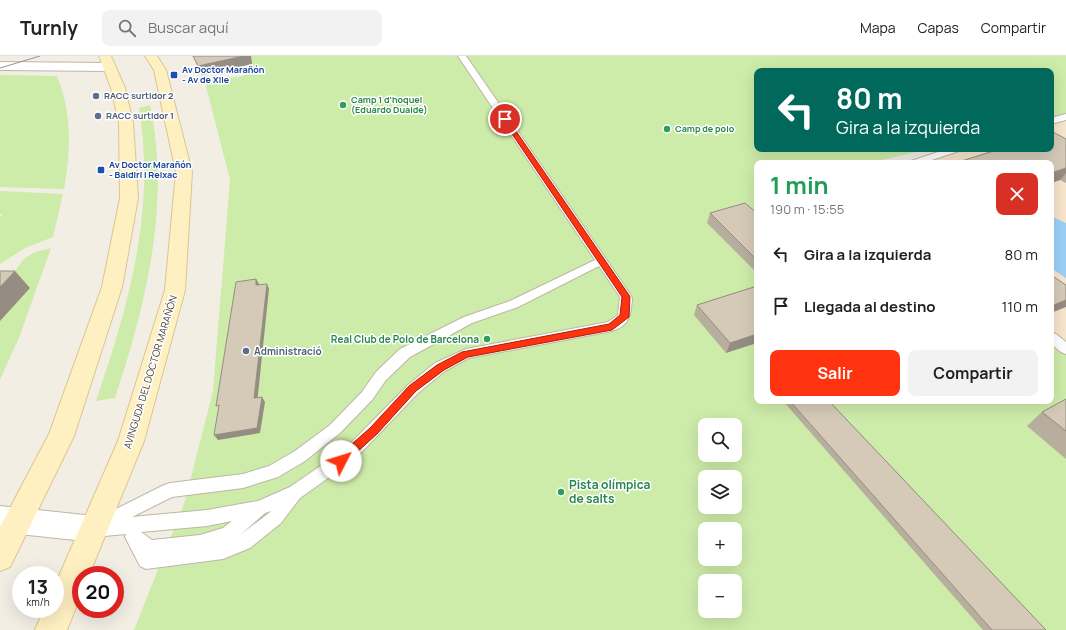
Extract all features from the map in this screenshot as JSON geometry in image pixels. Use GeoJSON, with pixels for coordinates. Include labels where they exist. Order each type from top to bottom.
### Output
{"type":"FeatureCollection","features":[{"type":"Feature","properties":{"kind":"street","name":"AVINGUDA DEL DOCTOR MARAÑÓN"},"geometry":{"type":"LineString","coordinates":[[51,630],[105,528],[175,290],[184,172],[160,70],[151,56]]}},
{"type":"Feature","properties":{"kind":"street"},"geometry":{"type":"LineString","coordinates":[[0,66],[107,62],[118,88],[126,123],[129,198],[112,287],[61,436],[9,520],[0,557]]}},
{"type":"Feature","properties":{"kind":"street"},"geometry":{"type":"LineString","coordinates":[[9,520],[105,528]]}},
{"type":"Feature","properties":{"kind":"lane"},"geometry":{"type":"LineString","coordinates":[[105,528],[207,518],[259,508],[296,492],[350,454],[412,389],[447,364],[466,354],[612,326],[624,317],[626,297],[462,56]]}},
{"type":"Feature","properties":{"kind":"lane"},"geometry":{"type":"LineString","coordinates":[[1054,120],[1066,117]]}},
{"type":"Feature","properties":{"kind":"lane"},"geometry":{"type":"LineString","coordinates":[[923,160],[947,152]]}},
{"type":"Feature","properties":{"kind":"lane"},"geometry":{"type":"LineString","coordinates":[[105,528],[170,490],[243,481],[272,472],[300,456],[335,429],[367,396],[381,376],[405,353],[468,320],[514,304],[601,261]]}},
{"type":"Feature","properties":{"kind":"lane"},"geometry":{"type":"LineString","coordinates":[[1054,339],[1066,349]]}},
{"type":"Feature","properties":{"kind":"lane"},"geometry":{"type":"LineString","coordinates":[[133,537],[146,560],[224,551],[244,542],[275,518],[296,492]]}},
{"type":"Feature","properties":{"kind":"lane"},"geometry":{"type":"LineString","coordinates":[[105,528],[133,537],[150,548],[200,544],[228,534],[259,508]]}},
{"type":"Feature","properties":{"kind":"shaded area"},"geometry":{"type":"Polygon","coordinates":[[[1066,120],[1066,341],[1054,331],[1054,160],[934,160],[957,152],[1054,152],[1054,123],[1066,120]]]}},
{"type":"Feature","properties":{"kind":"green space","name":"Real Club de Polo de Barcelona"},"geometry":{"type":"Polygon","coordinates":[[[251,56],[1066,56],[1066,117],[1054,119],[1054,68],[754,68],[754,152],[916,152],[882,160],[754,160],[754,404],[1054,404],[1054,335],[1066,345],[1066,630],[134,630],[185,501],[213,391],[230,180],[205,82],[243,76],[253,69],[251,56]]]}},
{"type":"Feature","properties":{"kind":"green space"},"geometry":{"type":"Polygon","coordinates":[[[0,75],[57,76],[62,90],[68,118],[69,132],[68,160],[64,189],[0,187],[0,75]]]}},
{"type":"Feature","properties":{"kind":"green space"},"geometry":{"type":"Polygon","coordinates":[[[150,105],[156,142],[158,179],[152,253],[136,326],[115,398],[96,401],[129,293],[136,256],[142,220],[144,183],[143,146],[139,108],[150,105]]]}},
{"type":"Feature","properties":{"kind":"green space"},"geometry":{"type":"Polygon","coordinates":[[[0,191],[63,194],[53,237],[25,248],[0,264],[0,217],[3,215],[0,214],[0,191]]]}},
{"type":"Feature","properties":{"kind":"green space"},"geometry":{"type":"Polygon","coordinates":[[[51,248],[20,335],[0,380],[0,290],[24,259],[35,252],[51,248]]]}},
{"type":"Feature","properties":{"kind":"water"},"geometry":{"type":"Polygon","coordinates":[[[1054,217],[1066,223],[1066,278],[1054,270],[1054,217]]]}},
{"type":"Feature","properties":{"kind":"building"},"geometry":{"type":"Polygon","coordinates":[[[193,56],[244,56],[198,66],[193,56]]]}},
{"type":"Feature","properties":{"kind":"building"},"geometry":{"type":"Polygon","coordinates":[[[1054,133],[1066,139],[1066,168],[1054,172],[1054,160],[965,160],[990,152],[1054,152],[1054,133]]]}},
{"type":"Feature","properties":{"kind":"building"},"geometry":{"type":"Polygon","coordinates":[[[745,203],[754,210],[754,257],[710,213],[745,203]]]}},
{"type":"Feature","properties":{"kind":"building"},"geometry":{"type":"Polygon","coordinates":[[[0,271],[15,271],[0,287],[0,271]]]}},
{"type":"Feature","properties":{"kind":"building"},"geometry":{"type":"Polygon","coordinates":[[[1054,277],[1066,285],[1066,300],[1054,305],[1054,277]]]}},
{"type":"Feature","properties":{"kind":"building","name":"Administració"},"geometry":{"type":"Polygon","coordinates":[[[256,279],[256,285],[267,284],[254,398],[262,397],[257,428],[214,435],[219,405],[216,406],[236,282],[256,279]]]}},
{"type":"Feature","properties":{"kind":"building"},"geometry":{"type":"Polygon","coordinates":[[[754,287],[754,335],[730,343],[697,305],[754,287]]]}},
{"type":"Feature","properties":{"kind":"building"},"geometry":{"type":"Polygon","coordinates":[[[1066,399],[1066,431],[1042,412],[1066,399]]]}},
{"type":"Feature","properties":{"kind":"building"},"geometry":{"type":"Polygon","coordinates":[[[793,404],[832,404],[1046,630],[992,630],[793,404]]]}},
{"type":"Feature","properties":{"kind":"tram line"},"geometry":{"type":"LineString","coordinates":[[0,68],[40,56]]}},
{"type":"Feature","properties":{"kind":"place","name":"Av Doctor Marañón - Av de Xile"},"geometry":{"type":"Point","coordinates":[174,75]}},
{"type":"Feature","properties":{"kind":"place","name":"RACC surtidor 2"},"geometry":{"type":"Point","coordinates":[96,96]}},
{"type":"Feature","properties":{"kind":"place","name":"Camp 1 d'hoquei (Eduardo Dualde)"},"geometry":{"type":"Point","coordinates":[343,105]}},
{"type":"Feature","properties":{"kind":"place","name":"RACC surtidor 1"},"geometry":{"type":"Point","coordinates":[98,116]}},
{"type":"Feature","properties":{"kind":"place","name":"Camp de polo"},"geometry":{"type":"Point","coordinates":[667,129]}},
{"type":"Feature","properties":{"kind":"place","name":"Av Doctor Marañón - Baldiri i Reixac"},"geometry":{"type":"Point","coordinates":[101,170]}},
{"type":"Feature","properties":{"kind":"place","name":"Real Club de Polo de Barcelona"},"geometry":{"type":"Point","coordinates":[487,339]}},
{"type":"Feature","properties":{"kind":"place","name":"Administració"},"geometry":{"type":"Point","coordinates":[246,351]}},
{"type":"Feature","properties":{"kind":"place","name":"Pista olímpica de salts"},"geometry":{"type":"Point","coordinates":[561,492]}},
{"type":"Feature","properties":{"kind":"route"},"geometry":{"type":"LineString","coordinates":[[341,461],[373,431],[412,389],[440,367],[466,354],[612,326],[624,317],[626,297],[505,119]]}}]}
